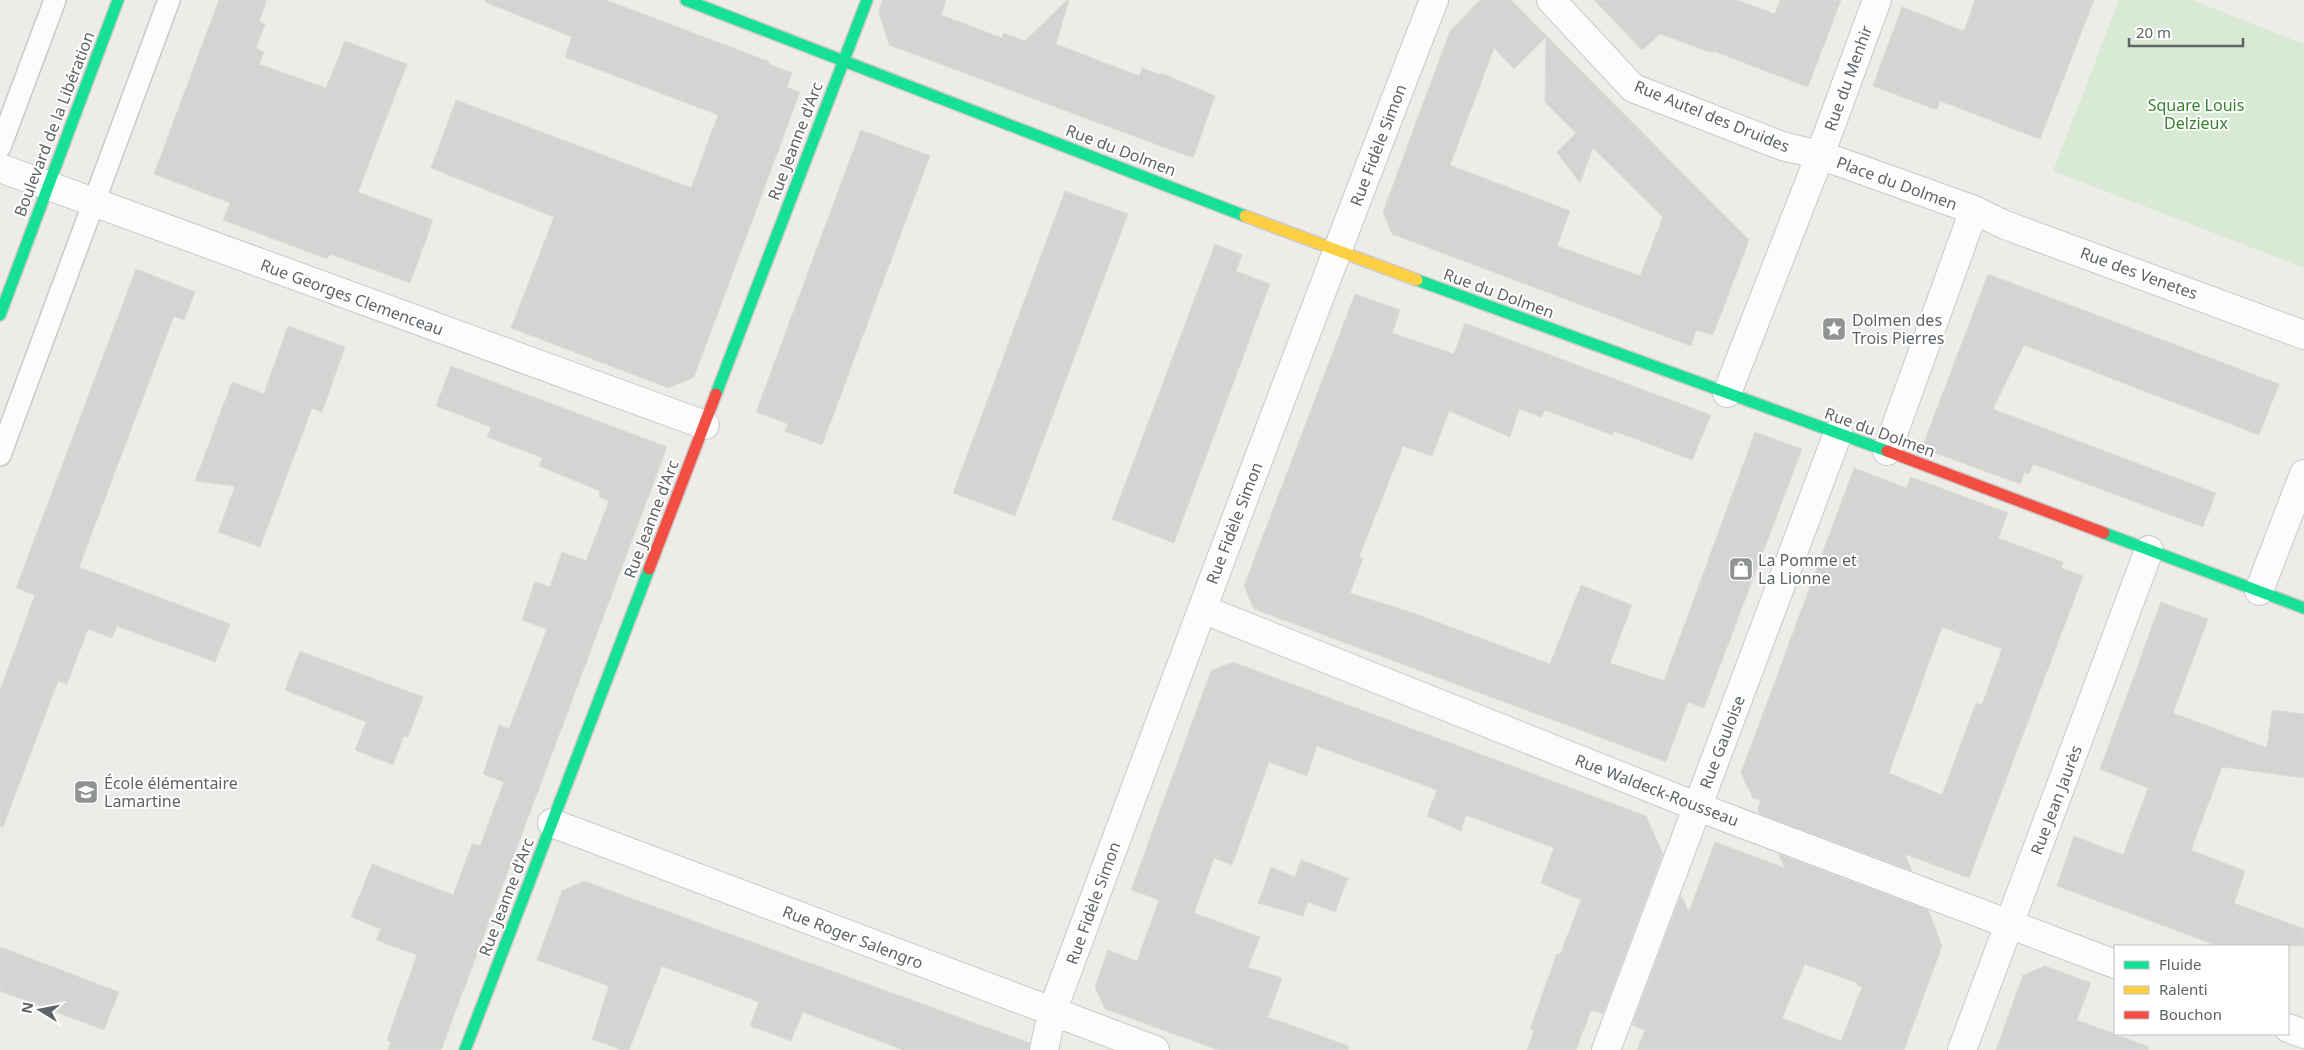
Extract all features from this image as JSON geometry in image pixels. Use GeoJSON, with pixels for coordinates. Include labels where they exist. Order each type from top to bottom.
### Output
{"type":"FeatureCollection","features":[{"type":"Feature","properties":{"kind":"street","name":"Boulevard de la Libération"},"geometry":{"type":"LineString","coordinates":[[0,315],[118,0]]}},
{"type":"Feature","properties":{"kind":"street","name":"Rue du Dolmen"},"geometry":{"type":"LineString","coordinates":[[686,0],[844,59],[1337,251],[1887,451],[2304,608]]}},
{"type":"Feature","properties":{"kind":"street","name":"Rue Jeanne d'Arc"},"geometry":{"type":"LineString","coordinates":[[465,1050],[867,0]]}},
{"type":"Feature","properties":{"kind":"street","name":"Rue Fidèle Simon"},"geometry":{"type":"LineString","coordinates":[[1044,1050],[1052,1012],[1337,251],[1434,0]]}},
{"type":"Feature","properties":{"kind":"street","name":"Rue Autel des Druides"},"geometry":{"type":"LineString","coordinates":[[1551,0],[1633,88],[1782,146],[1820,155]]}},
{"type":"Feature","properties":{"kind":"street","name":"Rue du Menhir"},"geometry":{"type":"LineString","coordinates":[[1820,155],[1876,0]]}},
{"type":"Feature","properties":{"kind":"street","name":"Place du Dolmen"},"geometry":{"type":"LineString","coordinates":[[1727,393],[1820,155],[1974,210],[1887,451]]}},
{"type":"Feature","properties":{"kind":"street","name":"Rue Georges Clemenceau"},"geometry":{"type":"LineString","coordinates":[[0,168],[705,425]]}},
{"type":"Feature","properties":{"kind":"street","name":"Rue des Venetes"},"geometry":{"type":"LineString","coordinates":[[1974,210],[2005,224],[2304,335]]}},
{"type":"Feature","properties":{"kind":"street","name":"Rue Gauloise"},"geometry":{"type":"LineString","coordinates":[[1606,1050],[1838,433]]}},
{"type":"Feature","properties":{"kind":"street"},"geometry":{"type":"LineString","coordinates":[[2259,591],[2304,474]]}},
{"type":"Feature","properties":{"kind":"street","name":"Rue Jean Jaurès"},"geometry":{"type":"LineString","coordinates":[[1962,1050],[2149,550]]}},
{"type":"Feature","properties":{"kind":"street","name":"Rue Waldeck-Rousseau"},"geometry":{"type":"LineString","coordinates":[[1202,609],[1698,806],[2114,964]]}},
{"type":"Feature","properties":{"kind":"street","name":"Rue Roger Salengro"},"geometry":{"type":"LineString","coordinates":[[552,823],[1155,1050]]}},
{"type":"Feature","properties":{"kind":"street"},"geometry":{"type":"LineString","coordinates":[[2289,1028],[2304,1034]]}},
{"type":"Feature","properties":{"kind":"lane"},"geometry":{"type":"LineString","coordinates":[[0,147],[55,0]]}},
{"type":"Feature","properties":{"kind":"lane"},"geometry":{"type":"LineString","coordinates":[[0,455],[169,0]]}},
{"type":"Feature","properties":{"kind":"green space","name":"Square Louis Delzieux"},"geometry":{"type":"Polygon","coordinates":[[[2119,0],[2192,0],[2304,44],[2304,268],[2053,171],[2119,0]]]}},
{"type":"Feature","properties":{"kind":"building"},"geometry":{"type":"Polygon","coordinates":[[[219,0],[267,0],[259,21],[265,24],[256,48],[264,52],[259,64],[326,88],[345,41],[407,64],[358,192],[433,220],[410,283],[330,254],[327,259],[223,220],[230,203],[154,174],[219,0]]]}},
{"type":"Feature","properties":{"kind":"building"},"geometry":{"type":"Polygon","coordinates":[[[485,0],[606,0],[770,62],[769,64],[792,73],[787,87],[800,92],[694,377],[669,388],[511,328],[554,217],[431,168],[456,100],[691,188],[718,115],[565,57],[572,37],[485,2],[485,0]]]}},
{"type":"Feature","properties":{"kind":"building"},"geometry":{"type":"Polygon","coordinates":[[[882,0],[946,0],[941,15],[1002,38],[1004,33],[1025,41],[1069,0],[1056,44],[1139,76],[1142,68],[1160,75],[1161,73],[1215,96],[1193,158],[889,45],[879,13],[882,0]]]}},
{"type":"Feature","properties":{"kind":"building"},"geometry":{"type":"Polygon","coordinates":[[[1480,0],[1511,0],[1610,100],[1612,98],[1611,101],[1749,240],[1713,335],[1696,330],[1691,346],[1392,234],[1383,212],[1450,31],[1480,0]],[[1546,37],[1514,69],[1494,48],[1450,165],[1570,211],[1557,246],[1640,276],[1663,217],[1593,148],[1580,183],[1557,152],[1576,133],[1545,102],[1546,37]]]}},
{"type":"Feature","properties":{"kind":"building"},"geometry":{"type":"Polygon","coordinates":[[[1594,0],[1737,0],[1775,14],[1780,0],[1841,0],[1808,87],[1713,51],[1713,53],[1660,34],[1642,50],[1594,0]]]}},
{"type":"Feature","properties":{"kind":"building"},"geometry":{"type":"Polygon","coordinates":[[[1975,0],[2094,0],[2040,139],[1940,101],[1937,110],[1873,86],[1902,7],[1964,31],[1975,0]]]}},
{"type":"Feature","properties":{"kind":"building"},"geometry":{"type":"Polygon","coordinates":[[[861,130],[930,156],[822,445],[785,431],[788,424],[756,412],[861,130]]]}},
{"type":"Feature","properties":{"kind":"building"},"geometry":{"type":"Polygon","coordinates":[[[1065,191],[1128,214],[1015,516],[953,493],[1065,191]]]}},
{"type":"Feature","properties":{"kind":"building"},"geometry":{"type":"Polygon","coordinates":[[[1215,244],[1242,255],[1236,271],[1270,284],[1174,543],[1112,519],[1215,244]]]}},
{"type":"Feature","properties":{"kind":"building"},"geometry":{"type":"Polygon","coordinates":[[[136,269],[195,292],[184,320],[174,316],[79,567],[230,624],[215,662],[117,626],[112,638],[88,629],[67,684],[58,681],[3,827],[0,827],[0,690],[35,595],[16,588],[136,269]]]}},
{"type":"Feature","properties":{"kind":"building"},"geometry":{"type":"Polygon","coordinates":[[[1988,274],[2279,384],[2259,435],[2024,345],[1993,409],[2216,493],[2203,527],[2033,464],[2029,474],[2025,472],[2020,484],[1922,448],[1988,274]]]}},
{"type":"Feature","properties":{"kind":"building"},"geometry":{"type":"Polygon","coordinates":[[[1355,294],[1400,310],[1392,333],[1454,354],[1465,323],[1711,415],[1692,460],[1614,431],[1612,435],[1545,410],[1541,417],[1519,409],[1510,437],[1449,411],[1432,456],[1403,446],[1359,557],[1363,559],[1350,593],[1410,612],[1550,664],[1581,585],[1632,605],[1610,663],[1664,681],[1755,432],[1802,449],[1704,708],[1688,702],[1666,762],[1254,609],[1244,586],[1355,294]]]}},
{"type":"Feature","properties":{"kind":"building"},"geometry":{"type":"Polygon","coordinates":[[[288,326],[345,347],[322,412],[312,408],[260,547],[218,532],[235,486],[195,481],[232,382],[264,394],[288,326]]]}},
{"type":"Feature","properties":{"kind":"building"},"geometry":{"type":"Polygon","coordinates":[[[451,366],[667,447],[441,1050],[388,1050],[391,1042],[387,1040],[417,955],[376,940],[381,929],[351,917],[372,864],[453,895],[472,844],[480,846],[504,782],[483,774],[499,725],[509,729],[547,629],[522,620],[535,582],[550,587],[562,552],[586,561],[609,501],[599,497],[600,491],[539,466],[543,458],[487,437],[491,427],[436,406],[451,366]]]}},
{"type":"Feature","properties":{"kind":"building"},"geometry":{"type":"Polygon","coordinates":[[[1854,468],[1906,488],[1911,477],[2008,513],[1998,538],[2063,562],[2061,568],[2083,576],[1969,878],[1905,854],[1912,871],[1760,814],[1758,809],[1761,801],[1753,798],[1741,773],[1854,468]],[[1942,627],[1889,773],[1942,795],[1976,703],[1982,705],[2002,649],[1942,627]]]}},
{"type":"Feature","properties":{"kind":"building"},"geometry":{"type":"Polygon","coordinates":[[[2161,602],[2208,619],[2173,713],[2267,748],[2272,710],[2304,714],[2304,778],[2222,767],[2191,850],[2245,871],[2234,903],[2304,929],[2304,946],[2215,945],[2057,886],[2074,836],[2123,855],[2148,788],[2100,769],[2161,602]]]}},
{"type":"Feature","properties":{"kind":"building"},"geometry":{"type":"Polygon","coordinates":[[[300,651],[423,697],[408,737],[404,736],[393,765],[355,750],[366,722],[285,690],[300,651]]]}},
{"type":"Feature","properties":{"kind":"building"},"geometry":{"type":"Polygon","coordinates":[[[1233,662],[1646,816],[1663,854],[1603,1014],[1591,1010],[1576,1050],[1527,1050],[1534,1031],[1530,1029],[1557,953],[1560,955],[1581,900],[1541,883],[1554,848],[1466,815],[1461,831],[1427,816],[1437,790],[1317,746],[1307,776],[1269,762],[1232,865],[1214,858],[1194,913],[1260,937],[1248,967],[1282,978],[1268,1017],[1349,1046],[1348,1050],[1218,1050],[1105,1009],[1095,987],[1108,950],[1137,961],[1159,900],[1131,890],[1211,671],[1233,662]]]}},
{"type":"Feature","properties":{"kind":"building"},"geometry":{"type":"Polygon","coordinates":[[[1715,842],[1785,868],[1778,854],[1928,910],[1942,946],[1904,1050],[1637,1050],[1645,1030],[1632,1025],[1681,895],[1689,912],[1715,842]],[[1805,964],[1782,1018],[1841,1041],[1862,987],[1857,985],[1857,983],[1805,964]]]}},
{"type":"Feature","properties":{"kind":"building"},"geometry":{"type":"Polygon","coordinates":[[[1301,860],[1348,878],[1335,912],[1308,902],[1303,916],[1258,903],[1271,867],[1295,877],[1301,860]]]}},
{"type":"Feature","properties":{"kind":"building"},"geometry":{"type":"Polygon","coordinates":[[[584,881],[1030,1043],[1029,1050],[903,1050],[803,1012],[791,1041],[750,1026],[759,1002],[662,966],[629,1050],[622,1050],[592,1039],[609,986],[537,960],[562,891],[584,881]]]}},
{"type":"Feature","properties":{"kind":"building"},"geometry":{"type":"Polygon","coordinates":[[[0,947],[119,992],[104,1030],[0,991],[0,947]]]}},
{"type":"Feature","properties":{"kind":"building"},"geometry":{"type":"Polygon","coordinates":[[[2045,966],[2091,983],[2077,1020],[2149,1047],[2148,1050],[1996,1050],[2023,975],[2045,966]]]}},
{"type":"Feature","properties":{"kind":"traffic: fast"},"geometry":{"type":"LineString","coordinates":[[0,315],[118,0]]}},
{"type":"Feature","properties":{"kind":"traffic: fast"},"geometry":{"type":"LineString","coordinates":[[686,0],[1245,216]]}},
{"type":"Feature","properties":{"kind":"traffic: fast"},"geometry":{"type":"LineString","coordinates":[[716,394],[867,0]]}},
{"type":"Feature","properties":{"kind":"traffic: fast"},"geometry":{"type":"LineString","coordinates":[[1417,280],[1887,451]]}},
{"type":"Feature","properties":{"kind":"traffic: fast"},"geometry":{"type":"LineString","coordinates":[[2104,533],[2304,608]]}},
{"type":"Feature","properties":{"kind":"traffic: fast"},"geometry":{"type":"LineString","coordinates":[[465,1050],[649,569]]}},
{"type":"Feature","properties":{"kind":"traffic: slow"},"geometry":{"type":"LineString","coordinates":[[1245,216],[1417,280]]}},
{"type":"Feature","properties":{"kind":"traffic: jam"},"geometry":{"type":"LineString","coordinates":[[649,569],[716,394]]}},
{"type":"Feature","properties":{"kind":"traffic: jam"},"geometry":{"type":"LineString","coordinates":[[1887,451],[2104,533]]}},
{"type":"Feature","properties":{"kind":"place","name":"Dolmen des Trois Pierres"},"geometry":{"type":"Point","coordinates":[1834,329]}},
{"type":"Feature","properties":{"kind":"place","name":"La Pomme et La Lionne"},"geometry":{"type":"Point","coordinates":[1741,569]}},
{"type":"Feature","properties":{"kind":"place","name":"École élémentaire Lamartine"},"geometry":{"type":"Point","coordinates":[86,792]}}]}
